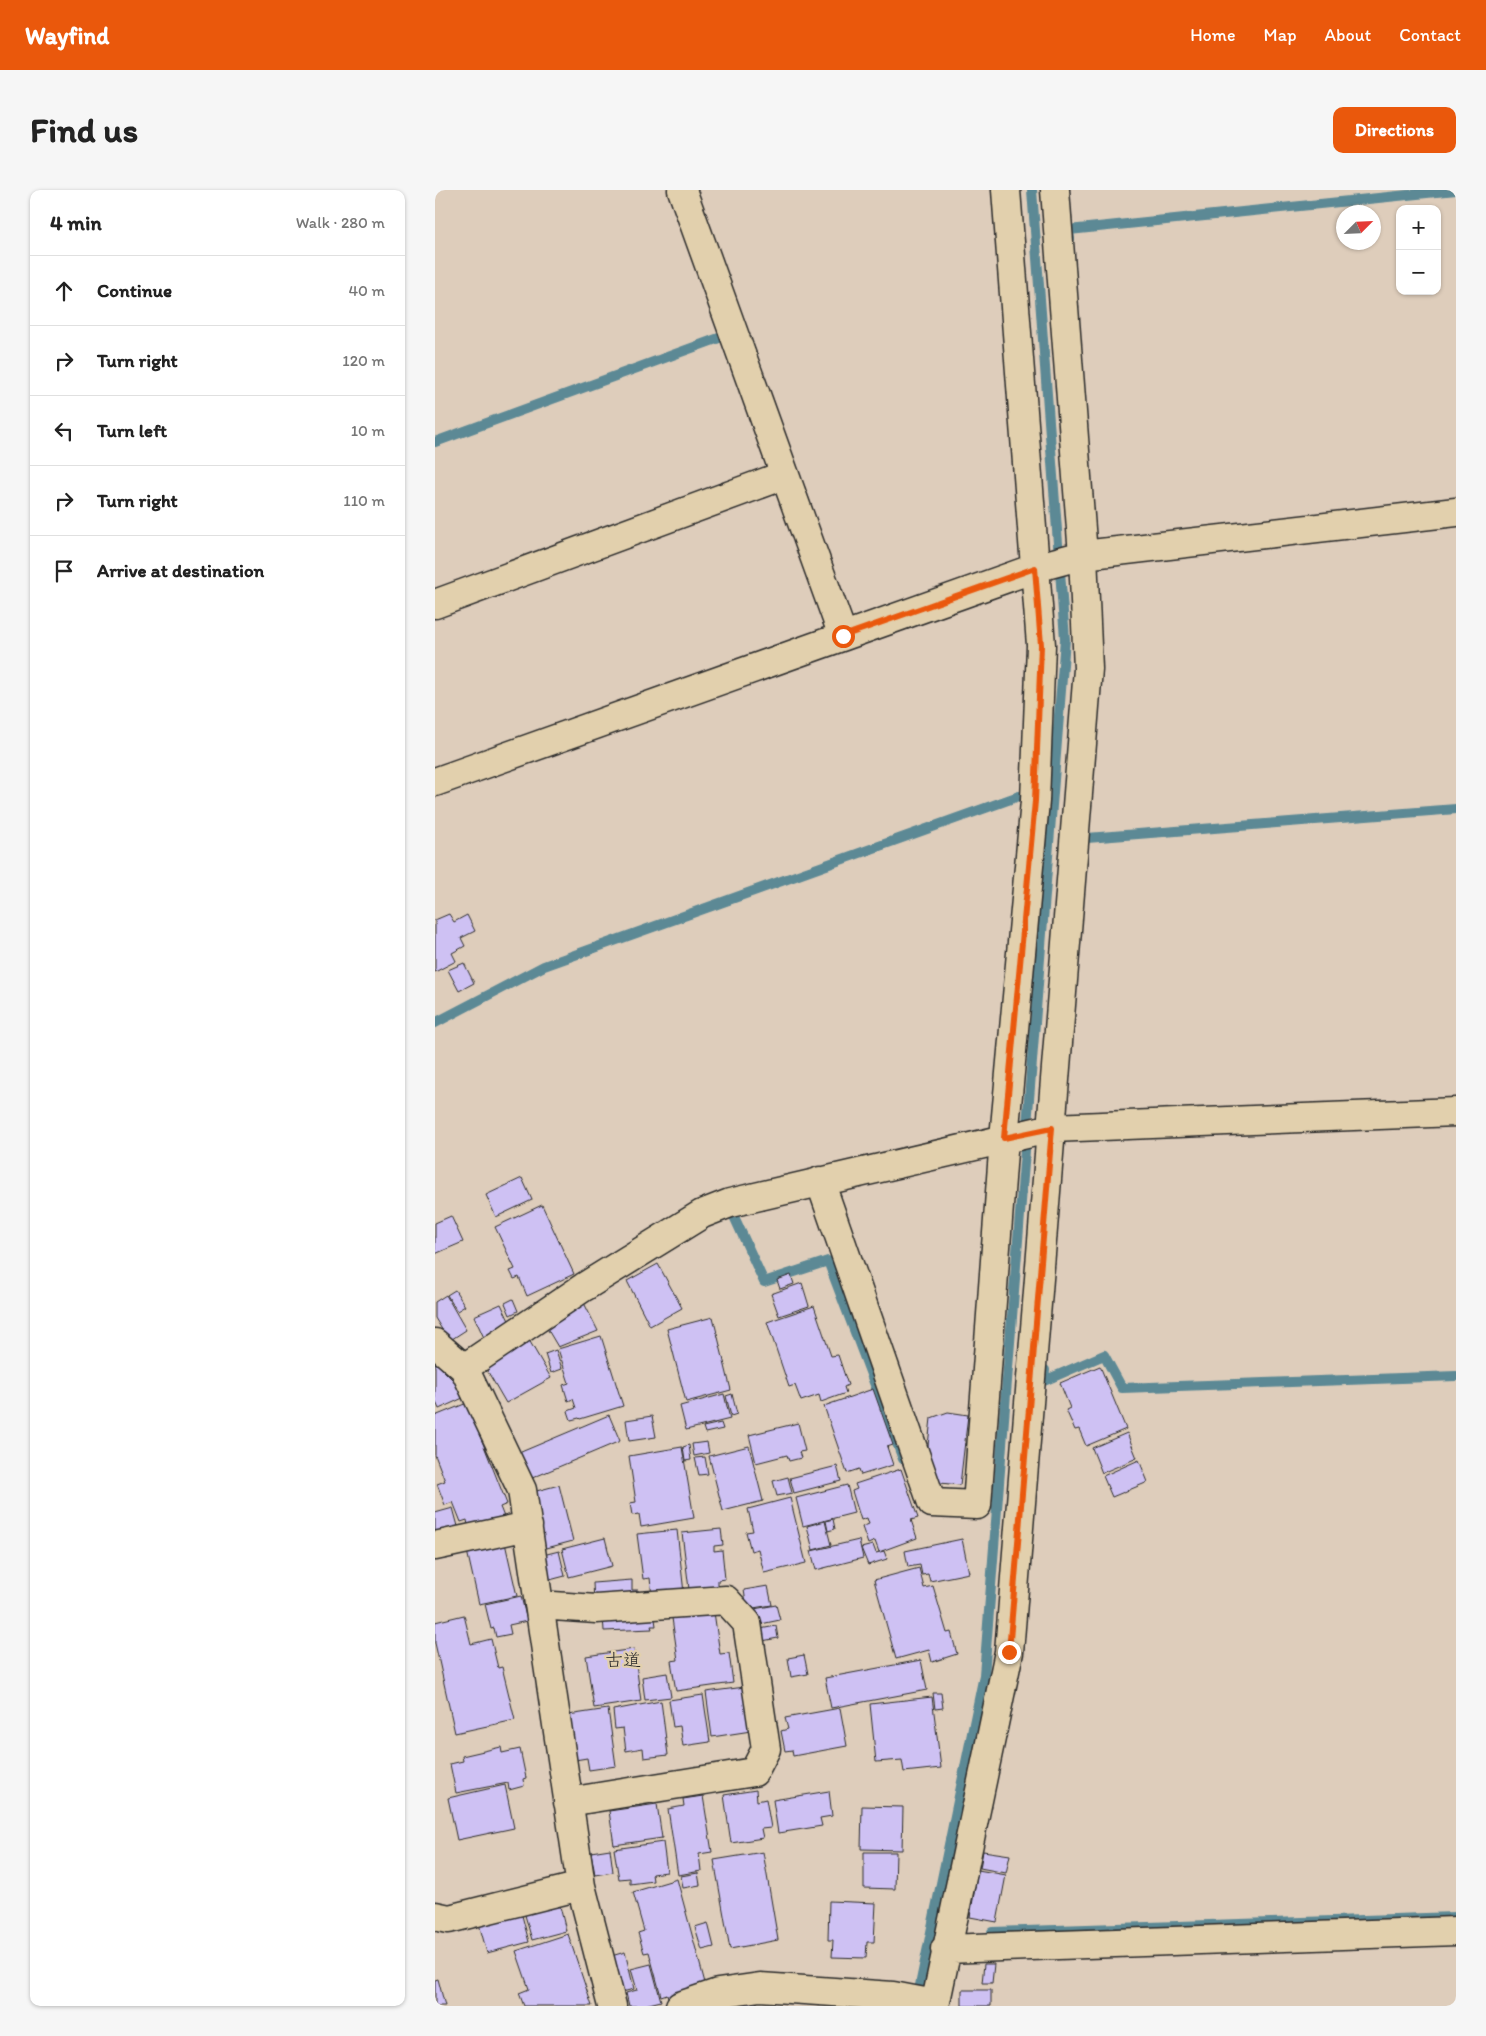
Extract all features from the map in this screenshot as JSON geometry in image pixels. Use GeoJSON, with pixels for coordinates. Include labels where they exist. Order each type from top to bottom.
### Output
{"type":"FeatureCollection","features":[{"type":"Feature","properties":{"kind":"street"},"geometry":{"type":"LineString","coordinates":[[682,190],[843,636]]}},
{"type":"Feature","properties":{"kind":"street"},"geometry":{"type":"LineString","coordinates":[[820,1181],[932,1503],[977,1505],[1035,801],[1041,645],[1039,567],[1006,190]]}},
{"type":"Feature","properties":{"kind":"street"},"geometry":{"type":"LineString","coordinates":[[680,2006],[718,1993],[759,1987],[893,1996],[930,2004],[945,1949],[1009,1652],[1046,1129],[1088,669],[1078,556],[1055,190]]}},
{"type":"Feature","properties":{"kind":"street"},"geometry":{"type":"LineString","coordinates":[[435,604],[785,475]]}},
{"type":"Feature","properties":{"kind":"street"},"geometry":{"type":"LineString","coordinates":[[435,782],[1039,567],[1078,556],[1456,512]]}},
{"type":"Feature","properties":{"kind":"street"},"geometry":{"type":"LineString","coordinates":[[464,1368],[584,1287],[702,1214],[730,1203],[1046,1129],[1456,1112]]}},
{"type":"Feature","properties":{"kind":"street"},"geometry":{"type":"LineString","coordinates":[[435,1343],[464,1368],[522,1490],[581,1886],[612,2006]]}},
{"type":"Feature","properties":{"kind":"street"},"geometry":{"type":"LineString","coordinates":[[435,1546],[528,1526]]}},
{"type":"Feature","properties":{"kind":"street"},"geometry":{"type":"LineString","coordinates":[[539,1605],[596,1609],[726,1600],[747,1623],[766,1749],[754,1772],[568,1802]]}},
{"type":"Feature","properties":{"kind":"street"},"geometry":{"type":"LineString","coordinates":[[435,1916],[449,1919],[581,1886]]}},
{"type":"Feature","properties":{"kind":"street"},"geometry":{"type":"LineString","coordinates":[[945,1949],[1456,1931]]}},
{"type":"Feature","properties":{"kind":"building"},"geometry":{"type":"Polygon","coordinates":[[[449,914],[454,922],[467,915],[475,931],[461,938],[465,946],[452,953],[456,961],[435,972],[435,920],[449,914]]]}},
{"type":"Feature","properties":{"kind":"building"},"geometry":{"type":"Polygon","coordinates":[[[464,963],[474,983],[459,991],[448,970],[464,963]]]}},
{"type":"Feature","properties":{"kind":"building"},"geometry":{"type":"Polygon","coordinates":[[[522,1178],[532,1200],[496,1217],[486,1195],[522,1178]]]}},
{"type":"Feature","properties":{"kind":"building"},"geometry":{"type":"Polygon","coordinates":[[[542,1205],[574,1274],[527,1296],[519,1277],[514,1279],[510,1271],[515,1269],[495,1227],[542,1205]]]}},
{"type":"Feature","properties":{"kind":"building"},"geometry":{"type":"Polygon","coordinates":[[[451,1216],[463,1242],[435,1254],[435,1223],[451,1216]]]}},
{"type":"Feature","properties":{"kind":"building"},"geometry":{"type":"Polygon","coordinates":[[[658,1264],[682,1308],[650,1326],[627,1281],[658,1264]]]}},
{"type":"Feature","properties":{"kind":"building"},"geometry":{"type":"Polygon","coordinates":[[[791,1275],[794,1284],[780,1289],[777,1280],[791,1275]]]}},
{"type":"Feature","properties":{"kind":"building"},"geometry":{"type":"Polygon","coordinates":[[[802,1283],[809,1306],[779,1316],[771,1294],[802,1283]]]}},
{"type":"Feature","properties":{"kind":"building"},"geometry":{"type":"Polygon","coordinates":[[[455,1290],[465,1306],[457,1311],[447,1295],[455,1290]]]}},
{"type":"Feature","properties":{"kind":"building"},"geometry":{"type":"Polygon","coordinates":[[[446,1295],[466,1330],[449,1341],[435,1318],[435,1302],[446,1295]]]}},
{"type":"Feature","properties":{"kind":"building"},"geometry":{"type":"Polygon","coordinates":[[[513,1299],[518,1311],[510,1315],[505,1303],[513,1299]]]}},
{"type":"Feature","properties":{"kind":"building"},"geometry":{"type":"Polygon","coordinates":[[[583,1301],[598,1331],[558,1347],[545,1325],[583,1301]]]}},
{"type":"Feature","properties":{"kind":"building"},"geometry":{"type":"Polygon","coordinates":[[[501,1304],[512,1327],[485,1340],[474,1316],[501,1304]]]}},
{"type":"Feature","properties":{"kind":"building"},"geometry":{"type":"Polygon","coordinates":[[[814,1306],[831,1356],[838,1355],[848,1385],[844,1387],[846,1393],[821,1402],[819,1395],[801,1401],[795,1385],[789,1387],[767,1322],[814,1306]]]}},
{"type":"Feature","properties":{"kind":"building"},"geometry":{"type":"Polygon","coordinates":[[[713,1317],[731,1390],[686,1402],[667,1329],[713,1317]]]}},
{"type":"Feature","properties":{"kind":"building"},"geometry":{"type":"Polygon","coordinates":[[[601,1336],[623,1406],[571,1420],[568,1411],[576,1408],[573,1399],[568,1401],[563,1385],[569,1383],[558,1349],[601,1336]]]}},
{"type":"Feature","properties":{"kind":"building"},"geometry":{"type":"Polygon","coordinates":[[[529,1340],[551,1378],[506,1403],[484,1365],[529,1340]]]}},
{"type":"Feature","properties":{"kind":"building"},"geometry":{"type":"Polygon","coordinates":[[[556,1350],[562,1369],[551,1373],[545,1354],[556,1350]]]}},
{"type":"Feature","properties":{"kind":"building"},"geometry":{"type":"Polygon","coordinates":[[[435,1362],[461,1388],[465,1397],[439,1409],[435,1400],[435,1362]]]}},
{"type":"Feature","properties":{"kind":"building"},"geometry":{"type":"Polygon","coordinates":[[[1100,1366],[1126,1429],[1086,1446],[1079,1429],[1075,1430],[1066,1410],[1070,1408],[1060,1383],[1100,1366]]]}},
{"type":"Feature","properties":{"kind":"building"},"geometry":{"type":"Polygon","coordinates":[[[873,1389],[893,1445],[887,1447],[893,1465],[861,1475],[859,1469],[847,1473],[824,1406],[873,1389]]]}},
{"type":"Feature","properties":{"kind":"building"},"geometry":{"type":"Polygon","coordinates":[[[724,1394],[730,1419],[686,1430],[680,1406],[724,1394]]]}},
{"type":"Feature","properties":{"kind":"building"},"geometry":{"type":"Polygon","coordinates":[[[732,1394],[737,1414],[731,1416],[726,1396],[732,1394]]]}},
{"type":"Feature","properties":{"kind":"building"},"geometry":{"type":"Polygon","coordinates":[[[467,1403],[507,1504],[500,1507],[504,1517],[468,1525],[467,1520],[461,1522],[453,1502],[445,1505],[437,1484],[445,1481],[435,1455],[435,1416],[467,1403]]]}},
{"type":"Feature","properties":{"kind":"building"},"geometry":{"type":"Polygon","coordinates":[[[948,1412],[968,1415],[960,1485],[940,1483],[926,1464],[931,1418],[948,1412]]]}},
{"type":"Feature","properties":{"kind":"building"},"geometry":{"type":"Polygon","coordinates":[[[609,1415],[620,1441],[525,1481],[514,1455],[609,1415]]]}},
{"type":"Feature","properties":{"kind":"building"},"geometry":{"type":"Polygon","coordinates":[[[652,1416],[656,1437],[629,1441],[626,1420],[652,1416]]]}},
{"type":"Feature","properties":{"kind":"building"},"geometry":{"type":"Polygon","coordinates":[[[721,1423],[723,1429],[705,1433],[703,1427],[721,1423]]]}},
{"type":"Feature","properties":{"kind":"building"},"geometry":{"type":"Polygon","coordinates":[[[798,1423],[805,1451],[799,1452],[801,1458],[789,1461],[787,1455],[756,1463],[749,1435],[798,1423]]]}},
{"type":"Feature","properties":{"kind":"building"},"geometry":{"type":"Polygon","coordinates":[[[1127,1433],[1137,1458],[1102,1473],[1092,1448],[1127,1433]]]}},
{"type":"Feature","properties":{"kind":"building"},"geometry":{"type":"Polygon","coordinates":[[[707,1442],[709,1453],[694,1456],[692,1444],[707,1442]]]}},
{"type":"Feature","properties":{"kind":"building"},"geometry":{"type":"Polygon","coordinates":[[[689,1445],[691,1460],[685,1461],[683,1447],[689,1445]]]}},
{"type":"Feature","properties":{"kind":"building"},"geometry":{"type":"Polygon","coordinates":[[[749,1446],[763,1501],[723,1511],[709,1456],[749,1446]]]}},
{"type":"Feature","properties":{"kind":"building"},"geometry":{"type":"Polygon","coordinates":[[[682,1447],[694,1518],[641,1527],[639,1514],[632,1515],[630,1503],[636,1502],[629,1456],[682,1447]]]}},
{"type":"Feature","properties":{"kind":"building"},"geometry":{"type":"Polygon","coordinates":[[[705,1457],[708,1474],[699,1475],[695,1458],[705,1457]]]}},
{"type":"Feature","properties":{"kind":"building"},"geometry":{"type":"Polygon","coordinates":[[[1139,1460],[1148,1482],[1112,1497],[1103,1476],[1139,1460]]]}},
{"type":"Feature","properties":{"kind":"building"},"geometry":{"type":"Polygon","coordinates":[[[837,1466],[841,1481],[794,1493],[790,1478],[837,1466]]]}},
{"type":"Feature","properties":{"kind":"building"},"geometry":{"type":"Polygon","coordinates":[[[901,1469],[918,1518],[911,1520],[917,1538],[879,1552],[875,1541],[868,1544],[862,1527],[869,1524],[867,1518],[861,1520],[852,1491],[857,1489],[855,1484],[901,1469]]]}},
{"type":"Feature","properties":{"kind":"building"},"geometry":{"type":"Polygon","coordinates":[[[788,1477],[792,1493],[777,1496],[773,1481],[788,1477]]]}},
{"type":"Feature","properties":{"kind":"building"},"geometry":{"type":"Polygon","coordinates":[[[559,1485],[573,1541],[543,1549],[529,1493],[559,1485]]]}},
{"type":"Feature","properties":{"kind":"building"},"geometry":{"type":"Polygon","coordinates":[[[847,1485],[854,1513],[803,1526],[796,1498],[847,1485]]]}},
{"type":"Feature","properties":{"kind":"building"},"geometry":{"type":"Polygon","coordinates":[[[790,1498],[806,1563],[764,1573],[758,1549],[751,1551],[746,1532],[753,1531],[748,1509],[790,1498]]]}},
{"type":"Feature","properties":{"kind":"building"},"geometry":{"type":"Polygon","coordinates":[[[453,1508],[459,1530],[435,1537],[435,1513],[453,1508]]]}},
{"type":"Feature","properties":{"kind":"building"},"geometry":{"type":"Polygon","coordinates":[[[833,1519],[835,1529],[828,1531],[826,1521],[833,1519]]]}},
{"type":"Feature","properties":{"kind":"building"},"geometry":{"type":"Polygon","coordinates":[[[825,1521],[831,1545],[813,1550],[807,1526],[825,1521]]]}},
{"type":"Feature","properties":{"kind":"building"},"geometry":{"type":"Polygon","coordinates":[[[721,1529],[723,1545],[714,1546],[714,1551],[722,1550],[725,1579],[718,1580],[718,1586],[689,1589],[682,1533],[721,1529]]]}},
{"type":"Feature","properties":{"kind":"building"},"geometry":{"type":"Polygon","coordinates":[[[677,1530],[684,1593],[652,1597],[650,1578],[643,1579],[637,1534],[677,1530]]]}},
{"type":"Feature","properties":{"kind":"building"},"geometry":{"type":"Polygon","coordinates":[[[605,1538],[612,1566],[569,1577],[562,1549],[605,1538]]]}},
{"type":"Feature","properties":{"kind":"building"},"geometry":{"type":"Polygon","coordinates":[[[962,1539],[969,1573],[930,1581],[928,1574],[922,1575],[920,1565],[908,1567],[905,1551],[962,1539]]]}},
{"type":"Feature","properties":{"kind":"building"},"geometry":{"type":"Polygon","coordinates":[[[859,1540],[863,1558],[816,1570],[811,1551],[859,1540]]]}},
{"type":"Feature","properties":{"kind":"building"},"geometry":{"type":"Polygon","coordinates":[[[505,1543],[517,1596],[479,1604],[467,1551],[505,1543]]]}},
{"type":"Feature","properties":{"kind":"building"},"geometry":{"type":"Polygon","coordinates":[[[873,1545],[876,1553],[884,1551],[887,1559],[868,1565],[861,1548],[873,1545]]]}},
{"type":"Feature","properties":{"kind":"building"},"geometry":{"type":"Polygon","coordinates":[[[559,1551],[565,1576],[546,1581],[539,1556],[559,1551]]]}},
{"type":"Feature","properties":{"kind":"building"},"geometry":{"type":"Polygon","coordinates":[[[919,1568],[924,1588],[933,1586],[947,1633],[951,1632],[957,1654],[932,1662],[929,1650],[896,1659],[874,1580],[919,1568]]]}},
{"type":"Feature","properties":{"kind":"building"},"geometry":{"type":"Polygon","coordinates":[[[632,1580],[632,1590],[638,1590],[639,1600],[594,1602],[593,1583],[632,1580]]]}},
{"type":"Feature","properties":{"kind":"building"},"geometry":{"type":"Polygon","coordinates":[[[768,1586],[772,1605],[747,1609],[744,1590],[768,1586]]]}},
{"type":"Feature","properties":{"kind":"building"},"geometry":{"type":"Polygon","coordinates":[[[521,1596],[527,1621],[509,1625],[511,1634],[496,1637],[494,1628],[491,1629],[485,1604],[521,1596]]]}},
{"type":"Feature","properties":{"kind":"building"},"geometry":{"type":"Polygon","coordinates":[[[713,1605],[720,1654],[729,1653],[733,1683],[676,1691],[671,1661],[678,1660],[671,1611],[713,1605]]]}},
{"type":"Feature","properties":{"kind":"building"},"geometry":{"type":"Polygon","coordinates":[[[776,1605],[780,1620],[756,1625],[754,1609],[776,1605]]]}},
{"type":"Feature","properties":{"kind":"building"},"geometry":{"type":"Polygon","coordinates":[[[464,1615],[471,1644],[491,1639],[498,1668],[502,1667],[515,1720],[455,1733],[435,1643],[435,1622],[464,1615]]]}},
{"type":"Feature","properties":{"kind":"building"},"geometry":{"type":"Polygon","coordinates":[[[603,1616],[655,1619],[656,1626],[651,1626],[652,1629],[604,1631],[603,1616]]]}},
{"type":"Feature","properties":{"kind":"building"},"geometry":{"type":"Polygon","coordinates":[[[776,1626],[778,1638],[762,1641],[760,1629],[776,1626]]]}},
{"type":"Feature","properties":{"kind":"building"},"geometry":{"type":"Polygon","coordinates":[[[634,1649],[641,1701],[594,1708],[586,1656],[634,1649]]]}},
{"type":"Feature","properties":{"kind":"building"},"geometry":{"type":"Polygon","coordinates":[[[804,1655],[808,1674],[791,1677],[788,1658],[804,1655]]]}},
{"type":"Feature","properties":{"kind":"building"},"geometry":{"type":"Polygon","coordinates":[[[921,1660],[927,1690],[831,1708],[825,1678],[921,1660]]]}},
{"type":"Feature","properties":{"kind":"building"},"geometry":{"type":"Polygon","coordinates":[[[667,1673],[671,1697],[645,1700],[642,1677],[667,1673]]]}},
{"type":"Feature","properties":{"kind":"building"},"geometry":{"type":"Polygon","coordinates":[[[745,1687],[751,1731],[712,1737],[706,1692],[745,1687]]]}},
{"type":"Feature","properties":{"kind":"building"},"geometry":{"type":"Polygon","coordinates":[[[933,1693],[941,1693],[943,1708],[935,1709],[933,1693]]]}},
{"type":"Feature","properties":{"kind":"building"},"geometry":{"type":"Polygon","coordinates":[[[703,1695],[710,1742],[683,1746],[680,1726],[673,1727],[669,1700],[703,1695]]]}},
{"type":"Feature","properties":{"kind":"building"},"geometry":{"type":"Polygon","coordinates":[[[932,1697],[941,1768],[904,1772],[902,1760],[876,1762],[870,1704],[932,1697]]]}},
{"type":"Feature","properties":{"kind":"building"},"geometry":{"type":"Polygon","coordinates":[[[661,1701],[668,1755],[644,1758],[643,1748],[626,1751],[623,1728],[615,1729],[613,1710],[661,1701]]]}},
{"type":"Feature","properties":{"kind":"building"},"geometry":{"type":"Polygon","coordinates":[[[840,1708],[847,1746],[793,1756],[792,1750],[785,1751],[781,1731],[788,1729],[785,1718],[840,1708]]]}},
{"type":"Feature","properties":{"kind":"building"},"geometry":{"type":"Polygon","coordinates":[[[608,1709],[616,1766],[589,1770],[587,1758],[575,1760],[568,1715],[608,1709]]]}},
{"type":"Feature","properties":{"kind":"building"},"geometry":{"type":"Polygon","coordinates":[[[501,1747],[502,1753],[520,1749],[526,1778],[523,1779],[524,1786],[509,1790],[508,1783],[456,1793],[450,1764],[463,1761],[462,1756],[501,1747]]]}},
{"type":"Feature","properties":{"kind":"building"},"geometry":{"type":"Polygon","coordinates":[[[505,1785],[514,1828],[457,1840],[448,1798],[505,1785]]]}},
{"type":"Feature","properties":{"kind":"building"},"geometry":{"type":"Polygon","coordinates":[[[756,1790],[757,1801],[766,1799],[771,1828],[761,1829],[763,1838],[731,1843],[724,1795],[756,1790]]]}},
{"type":"Feature","properties":{"kind":"building"},"geometry":{"type":"Polygon","coordinates":[[[829,1791],[832,1816],[820,1818],[822,1826],[778,1833],[773,1800],[829,1791]]]}},
{"type":"Feature","properties":{"kind":"building"},"geometry":{"type":"Polygon","coordinates":[[[703,1796],[712,1852],[699,1854],[701,1871],[678,1875],[668,1809],[684,1806],[683,1799],[703,1796]]]}},
{"type":"Feature","properties":{"kind":"building"},"geometry":{"type":"Polygon","coordinates":[[[657,1804],[662,1838],[614,1845],[609,1811],[657,1804]]]}},
{"type":"Feature","properties":{"kind":"building"},"geometry":{"type":"Polygon","coordinates":[[[862,1806],[903,1807],[902,1850],[861,1849],[862,1806]]]}},
{"type":"Feature","properties":{"kind":"building"},"geometry":{"type":"Polygon","coordinates":[[[663,1842],[667,1872],[652,1874],[653,1881],[630,1884],[630,1878],[619,1879],[614,1849],[663,1842]]]}},
{"type":"Feature","properties":{"kind":"building"},"geometry":{"type":"Polygon","coordinates":[[[610,1849],[613,1872],[595,1875],[591,1852],[610,1849]]]}},
{"type":"Feature","properties":{"kind":"building"},"geometry":{"type":"Polygon","coordinates":[[[983,1851],[1010,1855],[1006,1873],[980,1868],[983,1851]]]}},
{"type":"Feature","properties":{"kind":"building"},"geometry":{"type":"Polygon","coordinates":[[[763,1852],[778,1940],[730,1949],[714,1860],[763,1852]]]}},
{"type":"Feature","properties":{"kind":"building"},"geometry":{"type":"Polygon","coordinates":[[[864,1852],[896,1852],[895,1889],[864,1888],[864,1852]]]}},
{"type":"Feature","properties":{"kind":"building"},"geometry":{"type":"Polygon","coordinates":[[[978,1870],[1006,1875],[997,1922],[970,1917],[978,1870]]]}},
{"type":"Feature","properties":{"kind":"building"},"geometry":{"type":"Polygon","coordinates":[[[698,1873],[700,1885],[683,1888],[681,1876],[698,1873]]]}},
{"type":"Feature","properties":{"kind":"building"},"geometry":{"type":"Polygon","coordinates":[[[677,1879],[705,1983],[685,1989],[687,1996],[669,2001],[667,1994],[661,1996],[649,1952],[644,1953],[638,1933],[644,1931],[633,1892],[677,1879]]]}},
{"type":"Feature","properties":{"kind":"building"},"geometry":{"type":"Polygon","coordinates":[[[558,1898],[566,1931],[532,1940],[523,1908],[558,1898]]]}},
{"type":"Feature","properties":{"kind":"building"},"geometry":{"type":"Polygon","coordinates":[[[829,1901],[876,1903],[874,1942],[867,1942],[866,1958],[832,1957],[833,1940],[828,1940],[829,1901]]]}},
{"type":"Feature","properties":{"kind":"building"},"geometry":{"type":"Polygon","coordinates":[[[520,1908],[529,1942],[487,1953],[478,1920],[520,1908]]]}},
{"type":"Feature","properties":{"kind":"building"},"geometry":{"type":"Polygon","coordinates":[[[708,1923],[714,1947],[702,1950],[695,1927],[708,1923]]]}},
{"type":"Feature","properties":{"kind":"building"},"geometry":{"type":"Polygon","coordinates":[[[568,1934],[592,2006],[524,2006],[519,1993],[529,1989],[516,1951],[568,1934]]]}},
{"type":"Feature","properties":{"kind":"building"},"geometry":{"type":"Polygon","coordinates":[[[625,1952],[634,1989],[618,1993],[608,1957],[625,1952]]]}},
{"type":"Feature","properties":{"kind":"building"},"geometry":{"type":"Polygon","coordinates":[[[651,1964],[661,2001],[641,2006],[629,2006],[626,1993],[637,1990],[631,1969],[651,1964]]]}},
{"type":"Feature","properties":{"kind":"building"},"geometry":{"type":"Polygon","coordinates":[[[984,1964],[994,1964],[992,1983],[982,1983],[984,1964]]]}},
{"type":"Feature","properties":{"kind":"building"},"geometry":{"type":"Polygon","coordinates":[[[438,1979],[445,2006],[435,2006],[435,1980],[438,1979]]]}},
{"type":"Feature","properties":{"kind":"building"},"geometry":{"type":"Polygon","coordinates":[[[962,1990],[991,1990],[991,2006],[962,2006],[962,1990]]]}},
{"type":"Feature","properties":{"kind":"building"},"geometry":{"type":"Polygon","coordinates":[[[756,1993],[757,2006],[721,2006],[756,1993]]]}},
{"type":"Feature","properties":{"kind":"waterway"},"geometry":{"type":"LineString","coordinates":[[917,2000],[984,1675],[1065,639],[1032,190]]}},
{"type":"Feature","properties":{"kind":"waterway"},"geometry":{"type":"LineString","coordinates":[[1070,239],[1069,230],[1456,190]]}},
{"type":"Feature","properties":{"kind":"waterway"},"geometry":{"type":"LineString","coordinates":[[435,442],[719,338]]}},
{"type":"Feature","properties":{"kind":"waterway"},"geometry":{"type":"LineString","coordinates":[[435,1023],[544,966],[1019,796]]}},
{"type":"Feature","properties":{"kind":"waterway"},"geometry":{"type":"LineString","coordinates":[[1087,838],[1456,809]]}},
{"type":"Feature","properties":{"kind":"waterway"},"geometry":{"type":"LineString","coordinates":[[723,1216],[732,1212],[764,1282],[828,1261],[903,1459]]}},
{"type":"Feature","properties":{"kind":"waterway"},"geometry":{"type":"LineString","coordinates":[[1045,1370],[1044,1381],[1104,1355],[1122,1388],[1456,1376]]}},
{"type":"Feature","properties":{"kind":"waterway"},"geometry":{"type":"LineString","coordinates":[[992,1932],[1456,1917]]}},
{"type":"Feature","properties":{"kind":"district","name":"古道"},"geometry":{"type":"Point","coordinates":[623,1660]}},
{"type":"Feature","properties":{"kind":"route"},"geometry":{"type":"LineString","coordinates":[[843,636],[1035,568],[1041,645],[1035,801],[1004,1138],[1052,1128],[1009,1652]]}}]}
